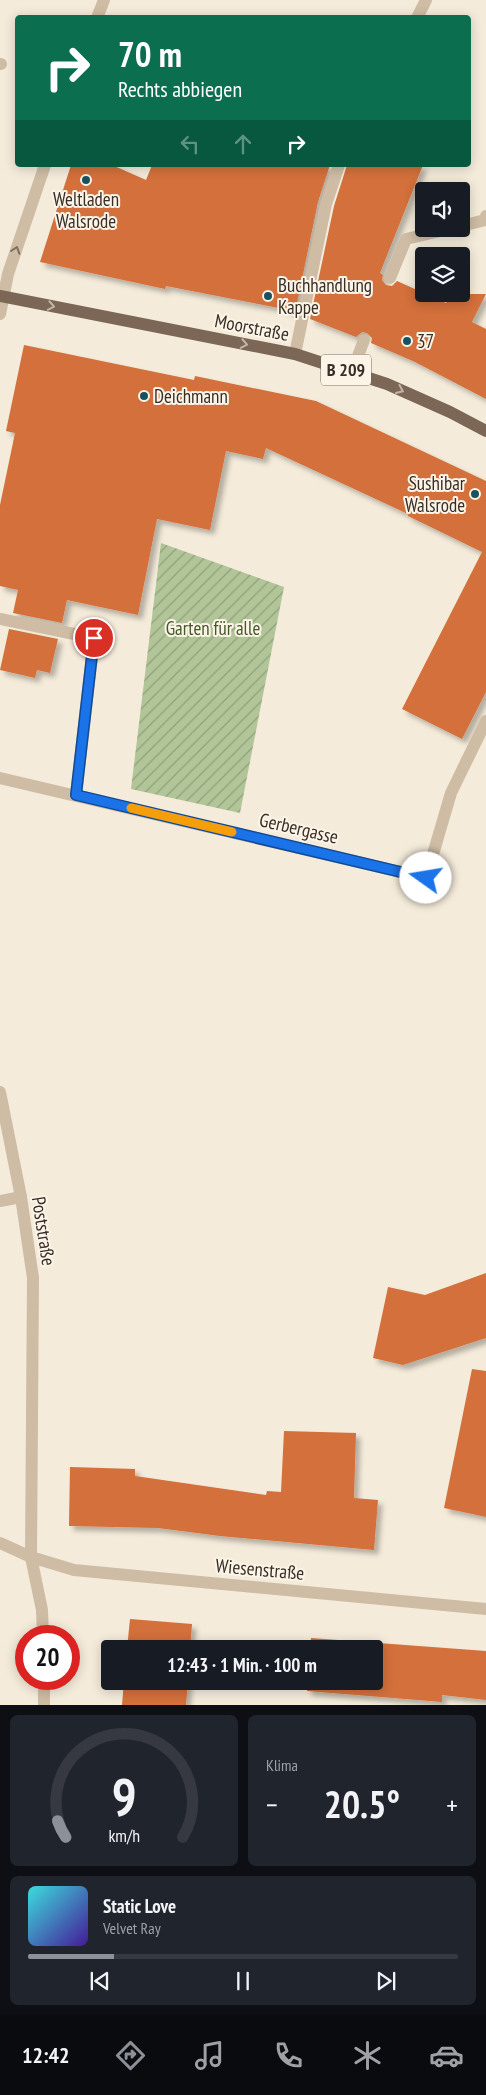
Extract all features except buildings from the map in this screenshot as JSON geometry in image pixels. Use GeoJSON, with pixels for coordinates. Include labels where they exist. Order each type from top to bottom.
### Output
{"type":"FeatureCollection","features":[{"type":"Feature","properties":{"kind":"main road","name":"Moorstraße"},"geometry":{"type":"LineString","coordinates":[[2,296],[295,354],[352,372],[405,392],[450,412],[486,431]]}},
{"type":"Feature","properties":{"kind":"street"},"geometry":{"type":"LineString","coordinates":[[99,15],[104,0]]}},
{"type":"Feature","properties":{"kind":"street"},"geometry":{"type":"LineString","coordinates":[[418,15],[426,0]]}},
{"type":"Feature","properties":{"kind":"street"},"geometry":{"type":"LineString","coordinates":[[0,314],[2,296],[15,250],[44,167]]}},
{"type":"Feature","properties":{"kind":"street"},"geometry":{"type":"LineString","coordinates":[[295,354],[326,204],[338,167]]}},
{"type":"Feature","properties":{"kind":"street"},"geometry":{"type":"LineString","coordinates":[[470,224],[484,220],[486,216]]}},
{"type":"Feature","properties":{"kind":"street"},"geometry":{"type":"LineString","coordinates":[[390,278],[406,240],[418,237]]}},
{"type":"Feature","properties":{"kind":"street"},"geometry":{"type":"LineString","coordinates":[[352,372],[364,340]]}},
{"type":"Feature","properties":{"kind":"street"},"geometry":{"type":"LineString","coordinates":[[0,619],[94,638],[76,795]]}},
{"type":"Feature","properties":{"kind":"street","name":"Gerbergasse"},"geometry":{"type":"LineString","coordinates":[[0,778],[426,878],[451,793],[486,721]]}},
{"type":"Feature","properties":{"kind":"street","name":"Poststraße"},"geometry":{"type":"LineString","coordinates":[[0,1092],[21,1197],[32,1278],[31,1557],[42,1610],[43,1625]]}},
{"type":"Feature","properties":{"kind":"street"},"geometry":{"type":"LineString","coordinates":[[0,1201],[21,1197]]}},
{"type":"Feature","properties":{"kind":"street","name":"Wiesenstraße"},"geometry":{"type":"LineString","coordinates":[[0,1543],[31,1557],[74,1570],[486,1609]]}},
{"type":"Feature","properties":{"kind":"street"},"geometry":{"type":"LineString","coordinates":[[44,1690],[44,1705]]}},
{"type":"Feature","properties":{"kind":"green space","name":"Garten für alle"},"geometry":{"type":"Polygon","coordinates":[[[161,543],[284,587],[240,813],[131,789],[161,543]]]}},
{"type":"Feature","properties":{"kind":"slow traffic"},"geometry":{"type":"LineString","coordinates":[[131,808],[232,832]]}},
{"type":"Feature","properties":{"kind":"place","name":"Weltladen Walsrode"},"geometry":{"type":"Point","coordinates":[86,180]}},
{"type":"Feature","properties":{"kind":"place","name":"Buchhandlung Kappe"},"geometry":{"type":"Point","coordinates":[268,296]}},
{"type":"Feature","properties":{"kind":"place","name":"37"},"geometry":{"type":"Point","coordinates":[407,341]}},
{"type":"Feature","properties":{"kind":"place","name":"Deichmann"},"geometry":{"type":"Point","coordinates":[144,396]}},
{"type":"Feature","properties":{"kind":"place","name":"Sushibar Walsrode"},"geometry":{"type":"Point","coordinates":[475,494]}},
{"type":"Feature","properties":{"kind":"route"},"geometry":{"type":"LineString","coordinates":[[94,638],[76,795],[426,878]]}}]}
